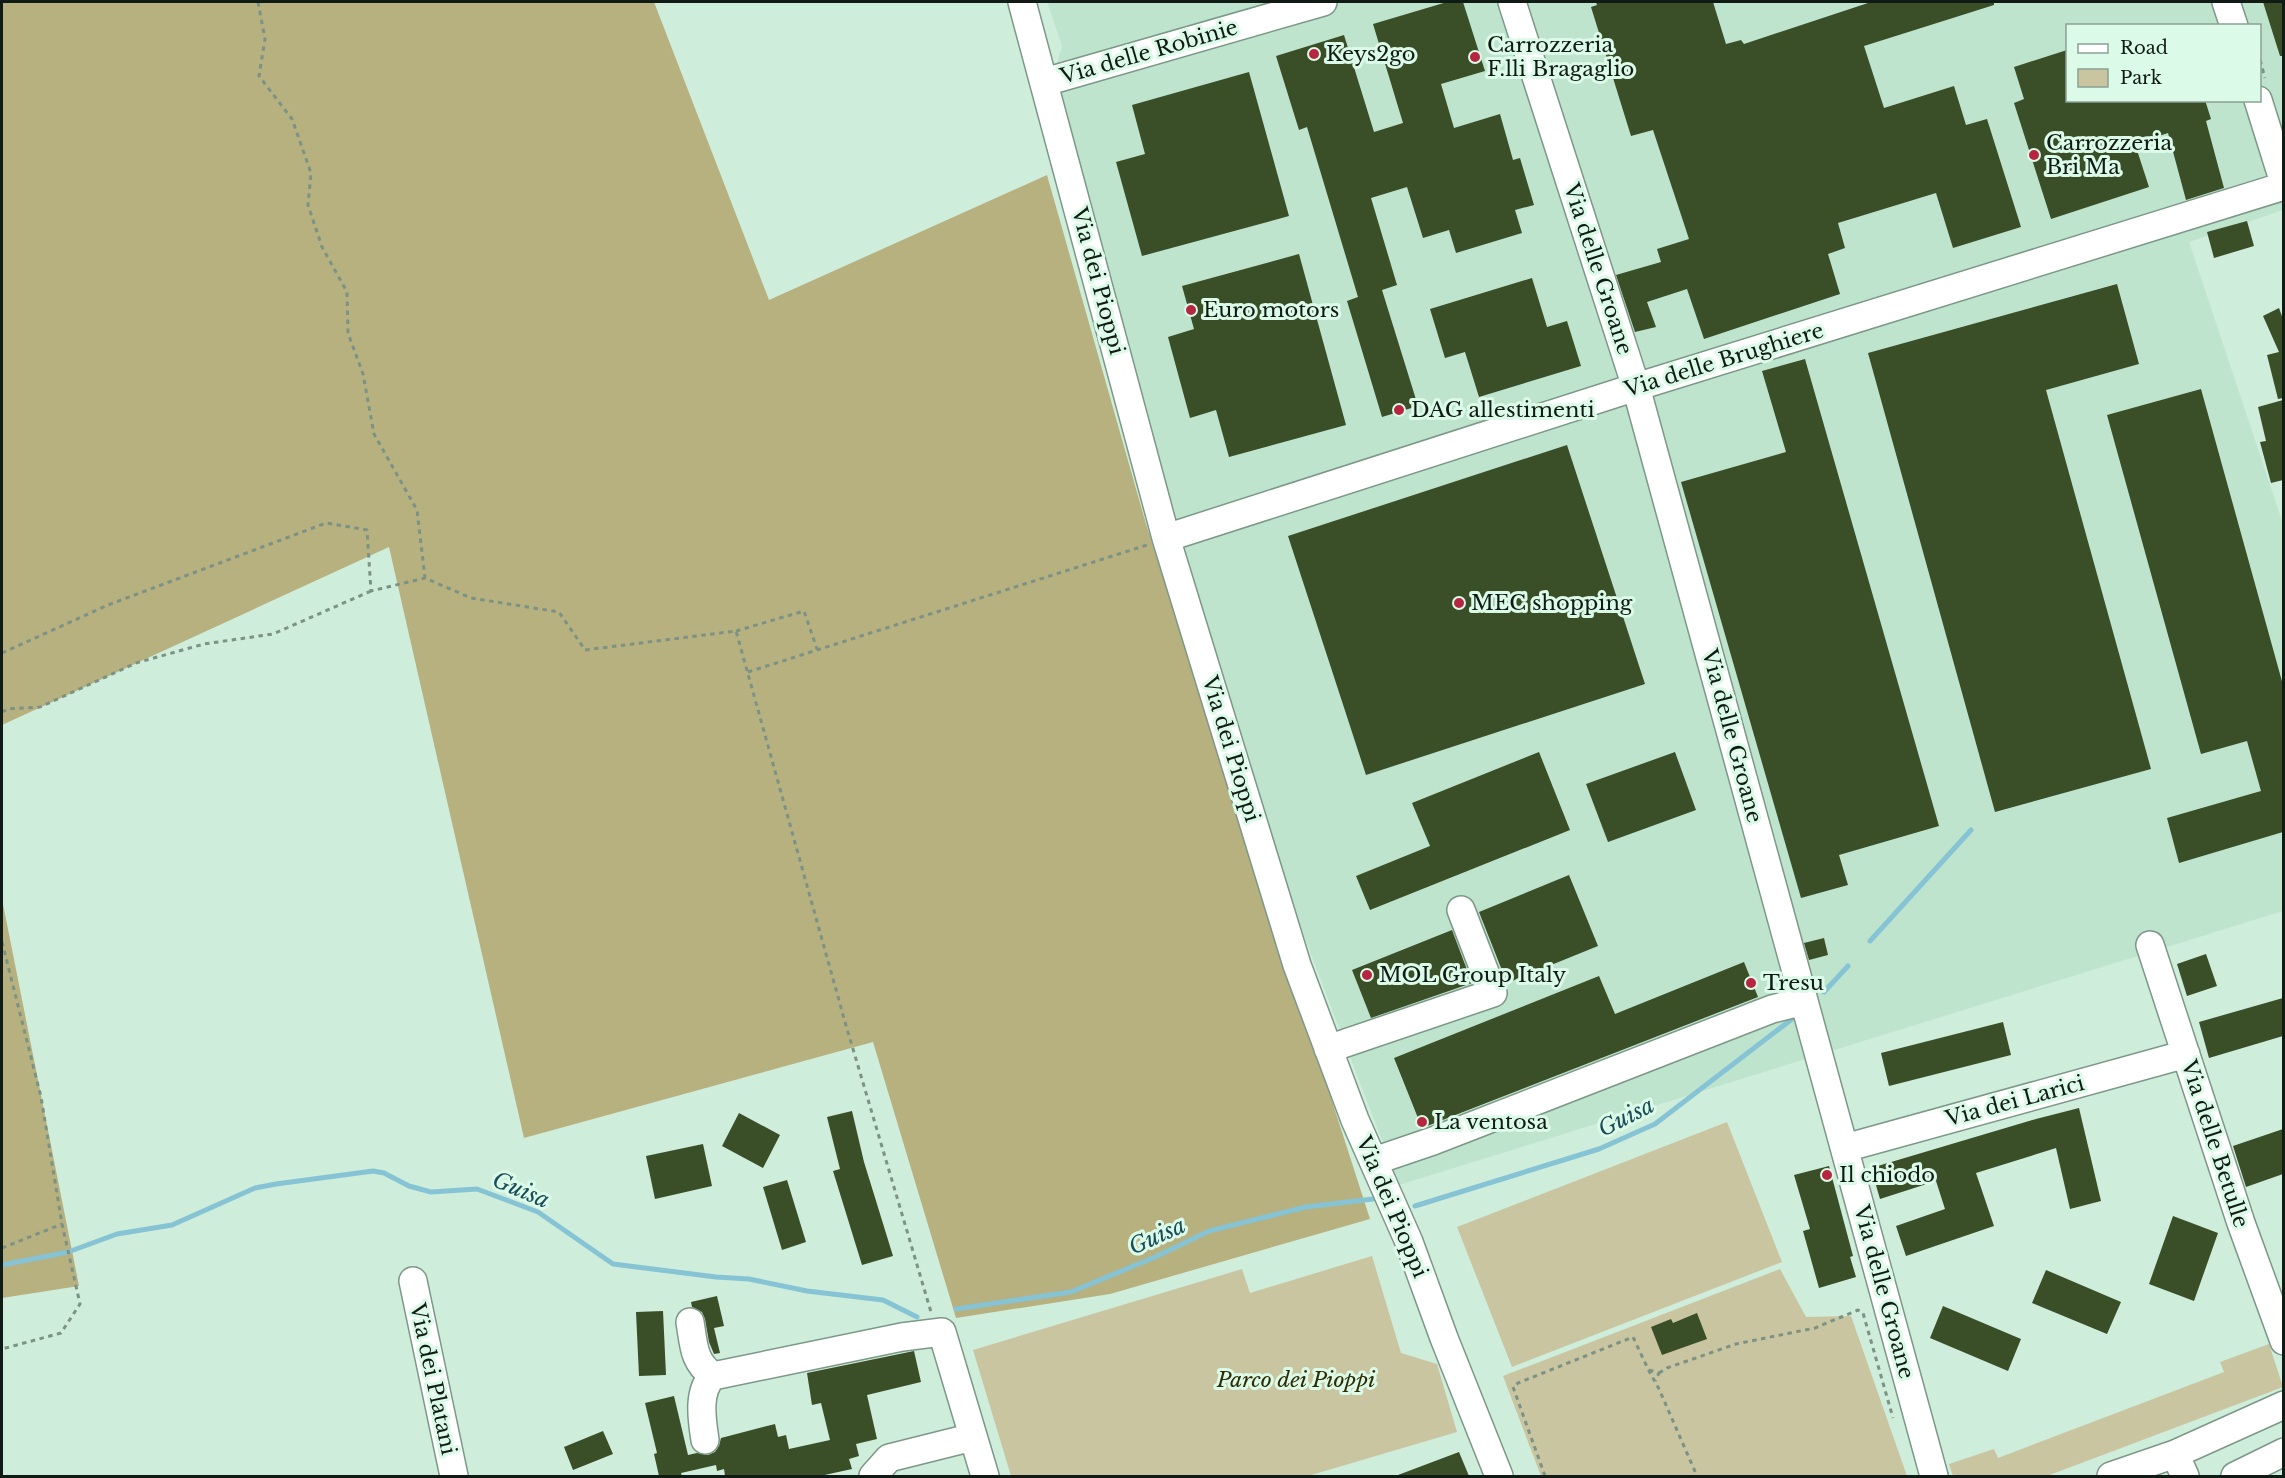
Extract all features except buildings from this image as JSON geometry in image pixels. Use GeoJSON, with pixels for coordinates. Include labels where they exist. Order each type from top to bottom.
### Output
{"type":"FeatureCollection","features":[{"type":"Feature","properties":{"kind":"street","name":"Via dei Pioppi"},"geometry":{"type":"LineString","coordinates":[[1022,2],[1166,538],[1297,965],[1328,1049],[1410,1242],[1444,1338],[1499,1476]]}},
{"type":"Feature","properties":{"kind":"street","name":"Via delle Robinie"},"geometry":{"type":"LineString","coordinates":[[1045,82],[1323,2]]}},
{"type":"Feature","properties":{"kind":"street","name":"Via delle Groane"},"geometry":{"type":"LineString","coordinates":[[1512,2],[1636,387],[1934,1476]]}},
{"type":"Feature","properties":{"kind":"street"},"geometry":{"type":"LineString","coordinates":[[2226,2],[2233,24]]}},
{"type":"Feature","properties":{"kind":"street"},"geometry":{"type":"LineString","coordinates":[[2259,102],[2283,184]]}},
{"type":"Feature","properties":{"kind":"street","name":"Via delle Brughiere"},"geometry":{"type":"LineString","coordinates":[[1166,538],[1636,387],[2283,184]]}},
{"type":"Feature","properties":{"kind":"street"},"geometry":{"type":"LineString","coordinates":[[1328,1049],[1493,993],[1461,910]]}},
{"type":"Feature","properties":{"kind":"street","name":"Via delle Betulle"},"geometry":{"type":"LineString","coordinates":[[2150,945],[2241,1224],[2283,1341]]}},
{"type":"Feature","properties":{"kind":"street"},"geometry":{"type":"LineString","coordinates":[[1374,1161],[1433,1141],[1773,1009],[1804,1001]]}},
{"type":"Feature","properties":{"kind":"street","name":"Via dei Larici"},"geometry":{"type":"LineString","coordinates":[[1845,1148],[2186,1054]]}},
{"type":"Feature","properties":{"kind":"street","name":"Via dei Platani"},"geometry":{"type":"LineString","coordinates":[[412,1281],[454,1476]]}},
{"type":"Feature","properties":{"kind":"street"},"geometry":{"type":"LineString","coordinates":[[690,1322],[696,1358],[713,1376]]}},
{"type":"Feature","properties":{"kind":"street"},"geometry":{"type":"LineString","coordinates":[[705,1440],[701,1414],[707,1382],[713,1376],[902,1337],[942,1332],[985,1476]]}},
{"type":"Feature","properties":{"kind":"street"},"geometry":{"type":"LineString","coordinates":[[2127,1476],[2174,1463],[2283,1405]]}},
{"type":"Feature","properties":{"kind":"street"},"geometry":{"type":"LineString","coordinates":[[873,1476],[889,1458],[973,1437]]}},
{"type":"Feature","properties":{"kind":"street"},"geometry":{"type":"LineString","coordinates":[[2235,1476],[2283,1452]]}},
{"type":"Feature","properties":{"kind":"street"},"geometry":{"type":"LineString","coordinates":[[2110,1476],[2174,1463]]}},
{"type":"Feature","properties":{"kind":"path"},"geometry":{"type":"LineString","coordinates":[[258,2],[265,39],[259,76],[292,119],[311,173],[308,205],[322,247],[348,292],[348,333],[363,374],[374,434],[417,510],[425,578]]}},
{"type":"Feature","properties":{"kind":"path"},"geometry":{"type":"LineString","coordinates":[[2,653],[108,605],[326,523],[367,530],[371,591]]}},
{"type":"Feature","properties":{"kind":"path"},"geometry":{"type":"LineString","coordinates":[[748,672],[1166,538]]}},
{"type":"Feature","properties":{"kind":"path"},"geometry":{"type":"LineString","coordinates":[[2,712],[8,709],[40,707],[136,663],[204,644],[273,634],[371,591],[425,578],[471,598],[559,612],[585,650],[736,631],[804,610],[817,650]]}},
{"type":"Feature","properties":{"kind":"path"},"geometry":{"type":"LineString","coordinates":[[736,631],[845,1023],[931,1314],[942,1332]]}},
{"type":"Feature","properties":{"kind":"path"},"geometry":{"type":"LineString","coordinates":[[2,942],[41,1097],[62,1224],[80,1304],[61,1334],[2,1349]]}},
{"type":"Feature","properties":{"kind":"path"},"geometry":{"type":"LineString","coordinates":[[2,1248],[62,1224]]}},
{"type":"Feature","properties":{"kind":"path"},"geometry":{"type":"LineString","coordinates":[[1655,1381],[1659,1373],[1667,1368],[1736,1344],[1815,1328],[1858,1311],[1863,1312],[1894,1422]]}},
{"type":"Feature","properties":{"kind":"path"},"geometry":{"type":"LineString","coordinates":[[1545,1476],[1513,1387],[1633,1337],[1655,1381],[1696,1476]]}},
{"type":"Feature","properties":{"kind":"path"},"geometry":{"type":"LineString","coordinates":[[1648,1369],[1659,1373]]}},
{"type":"Feature","properties":{"kind":"shaded area"},"geometry":{"type":"Polygon","coordinates":[[[2,2],[654,2],[769,300],[1047,175],[1146,524],[1370,1219],[1110,1294],[956,1318],[873,1042],[524,1138],[389,547],[2,725],[2,2]]]}},
{"type":"Feature","properties":{"kind":"shaded area"},"geometry":{"type":"Polygon","coordinates":[[[1047,2],[2283,2],[2283,210],[2189,242],[2283,524],[2283,911],[1399,1185],[1304,936],[1183,565],[1053,78],[1062,46],[1047,2]]]}},
{"type":"Feature","properties":{"kind":"shaded area"},"geometry":{"type":"Polygon","coordinates":[[[2,899],[79,1286],[2,1298],[2,899]]]}},
{"type":"Feature","properties":{"kind":"green space"},"geometry":{"type":"Polygon","coordinates":[[[1727,1122],[1782,1262],[1512,1367],[1457,1227],[1727,1122]]]}},
{"type":"Feature","properties":{"kind":"green space","name":"Parco dei Pioppi"},"geometry":{"type":"Polygon","coordinates":[[[1372,1256],[1401,1353],[1437,1364],[1457,1432],[1308,1476],[1011,1476],[973,1350],[1242,1269],[1250,1293],[1372,1256]]]}},
{"type":"Feature","properties":{"kind":"green space"},"geometry":{"type":"Polygon","coordinates":[[[1780,1269],[1806,1317],[1851,1316],[1907,1476],[1541,1476],[1503,1376],[1780,1269]]]}},
{"type":"Feature","properties":{"kind":"green space"},"geometry":{"type":"Polygon","coordinates":[[[2269,1344],[2283,1387],[2047,1476],[1953,1476],[1949,1464],[1994,1449],[1998,1458],[2224,1372],[2220,1362],[2269,1344]]]}},
{"type":"Feature","properties":{"kind":"waterway","name":"Guisa"},"geometry":{"type":"LineString","coordinates":[[1870,941],[1971,830]]}},
{"type":"Feature","properties":{"kind":"waterway","name":"Guisa"},"geometry":{"type":"LineString","coordinates":[[1824,992],[1848,966]]}},
{"type":"Feature","properties":{"kind":"waterway","name":"Guisa"},"geometry":{"type":"LineString","coordinates":[[1415,1206],[1599,1149],[1655,1124],[1792,1019]]}},
{"type":"Feature","properties":{"kind":"waterway","name":"Guisa"},"geometry":{"type":"LineString","coordinates":[[2,1265],[68,1252],[117,1234],[172,1225],[255,1188],[373,1171],[384,1173],[409,1186],[431,1192],[477,1189],[538,1212],[613,1264],[749,1279],[807,1291],[883,1300],[917,1317]]}},
{"type":"Feature","properties":{"kind":"waterway","name":"Guisa"},"geometry":{"type":"LineString","coordinates":[[956,1309],[1071,1292],[1155,1257],[1209,1231],[1306,1207],[1373,1199]]}},
{"type":"Feature","properties":{"kind":"place","name":"Keys2go"},"geometry":{"type":"Point","coordinates":[1314,54]}},
{"type":"Feature","properties":{"kind":"place","name":"Carrozzeria F.lli Bragaglio"},"geometry":{"type":"Point","coordinates":[1475,57]}},
{"type":"Feature","properties":{"kind":"place","name":"Carrozzeria Bri Ma"},"geometry":{"type":"Point","coordinates":[2034,155]}},
{"type":"Feature","properties":{"kind":"place","name":"Euro motors"},"geometry":{"type":"Point","coordinates":[1191,310]}},
{"type":"Feature","properties":{"kind":"place","name":"DAG allestimenti"},"geometry":{"type":"Point","coordinates":[1399,410]}},
{"type":"Feature","properties":{"kind":"place","name":"MEC shopping"},"geometry":{"type":"Point","coordinates":[1459,603]}},
{"type":"Feature","properties":{"kind":"place","name":"MOL Group Italy"},"geometry":{"type":"Point","coordinates":[1367,975]}},
{"type":"Feature","properties":{"kind":"place","name":"Tresu"},"geometry":{"type":"Point","coordinates":[1751,983]}},
{"type":"Feature","properties":{"kind":"place","name":"La ventosa"},"geometry":{"type":"Point","coordinates":[1422,1122]}},
{"type":"Feature","properties":{"kind":"place","name":"Il chiodo"},"geometry":{"type":"Point","coordinates":[1827,1175]}}]}
